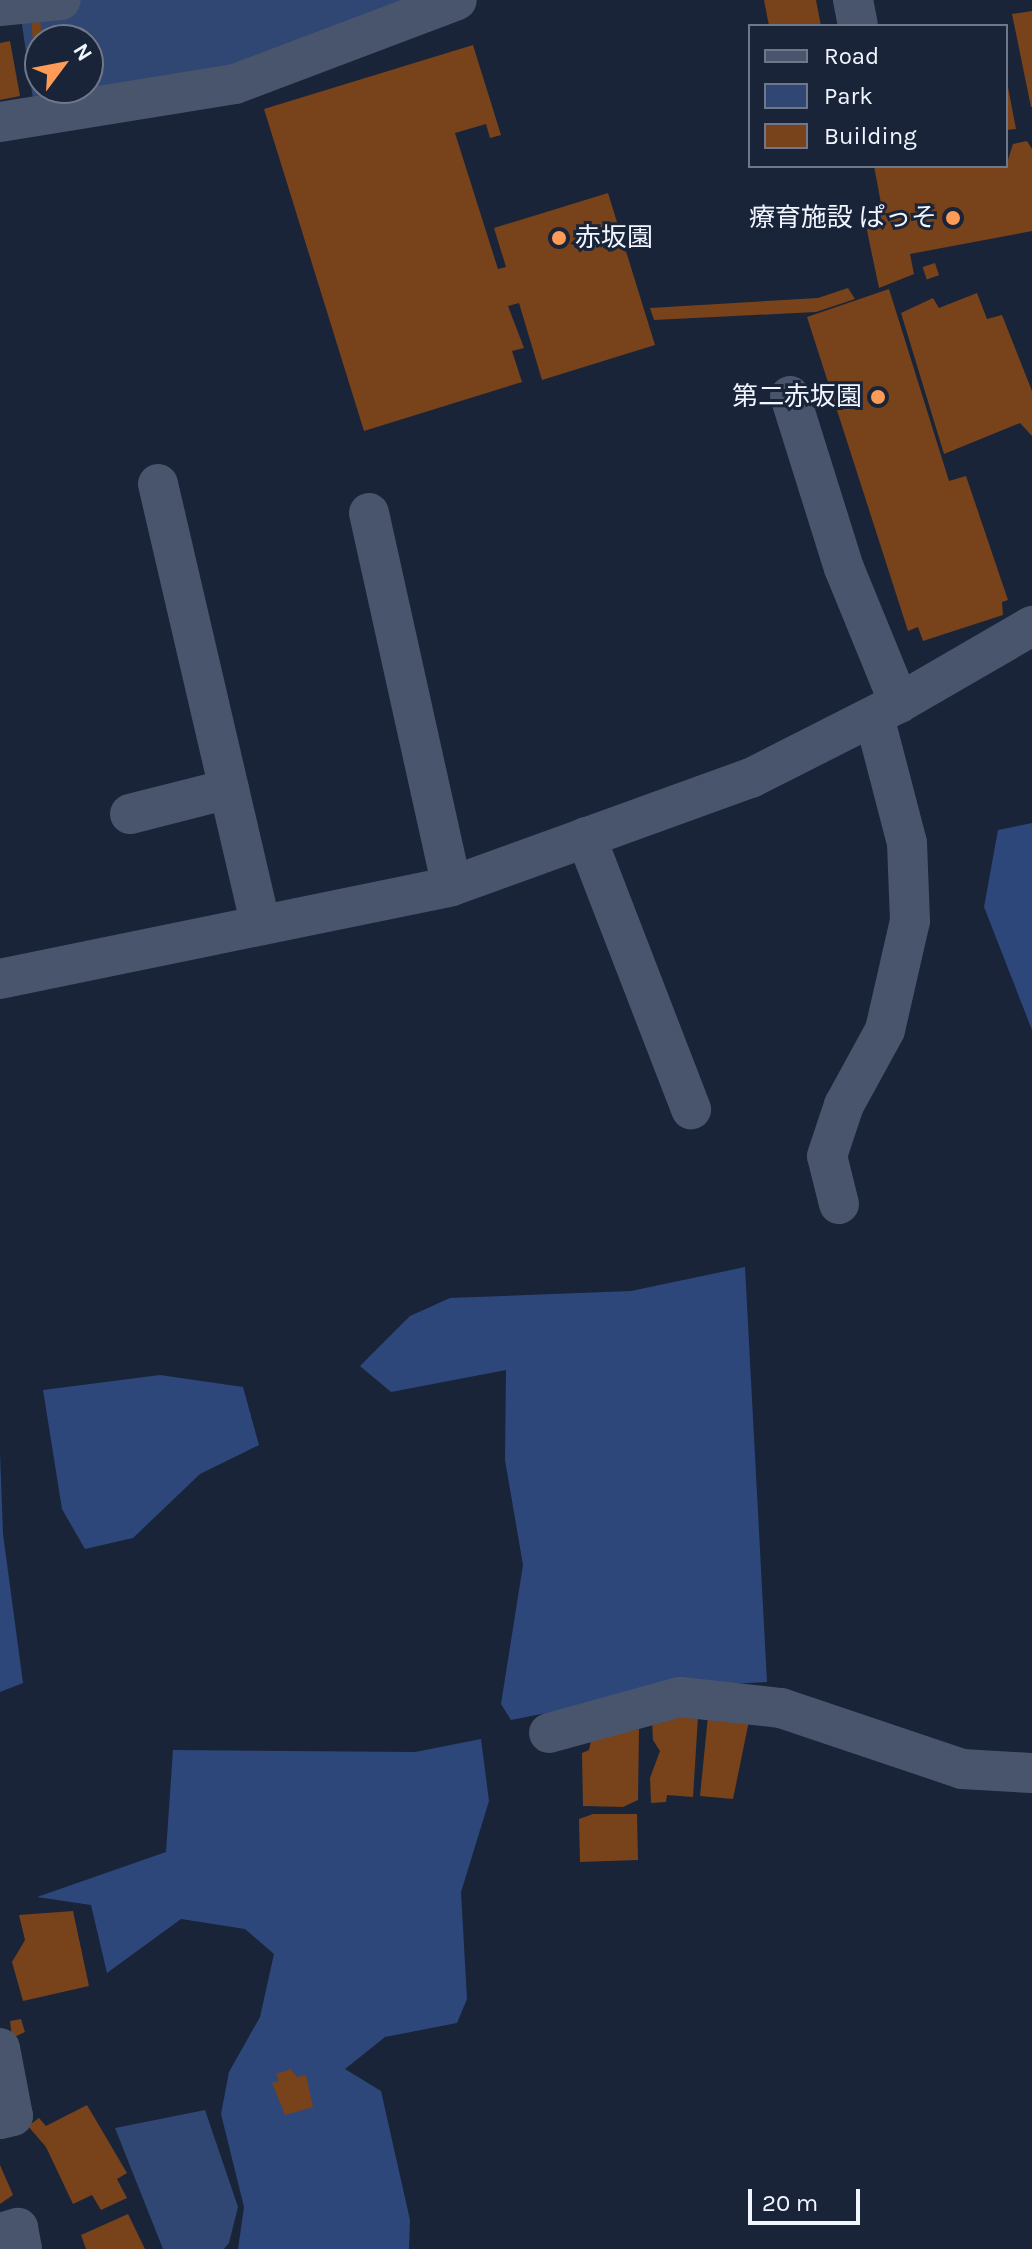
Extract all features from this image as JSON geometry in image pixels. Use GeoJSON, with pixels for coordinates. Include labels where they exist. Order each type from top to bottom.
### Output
{"type":"FeatureCollection","features":[{"type":"Feature","properties":{"kind":"street"},"geometry":{"type":"LineString","coordinates":[[0,6],[61,0]]}},
{"type":"Feature","properties":{"kind":"street"},"geometry":{"type":"LineString","coordinates":[[0,122],[235,84],[457,0]]}},
{"type":"Feature","properties":{"kind":"street"},"geometry":{"type":"LineString","coordinates":[[853,0],[858,24]]}},
{"type":"Feature","properties":{"kind":"street"},"geometry":{"type":"LineString","coordinates":[[790,396],[887,710],[907,843],[910,921],[885,1030],[844,1105],[827,1156],[839,1204]]}},
{"type":"Feature","properties":{"kind":"street"},"geometry":{"type":"LineString","coordinates":[[158,484],[260,924]]}},
{"type":"Feature","properties":{"kind":"street"},"geometry":{"type":"LineString","coordinates":[[369,513],[452,886]]}},
{"type":"Feature","properties":{"kind":"street"},"geometry":{"type":"LineString","coordinates":[[0,979],[452,886],[751,778],[887,710],[1032,626]]}},
{"type":"Feature","properties":{"kind":"street"},"geometry":{"type":"LineString","coordinates":[[130,814],[229,789]]}},
{"type":"Feature","properties":{"kind":"street"},"geometry":{"type":"LineString","coordinates":[[586,837],[691,1109]]}},
{"type":"Feature","properties":{"kind":"street"},"geometry":{"type":"LineString","coordinates":[[549,1733],[680,1697],[781,1708],[962,1769],[1032,1773]]}},
{"type":"Feature","properties":{"kind":"street"},"geometry":{"type":"LineString","coordinates":[[0,2048],[13,2116],[0,2119]]}},
{"type":"Feature","properties":{"kind":"street"},"geometry":{"type":"LineString","coordinates":[[0,2233],[18,2228],[22,2249]]}},
{"type":"Feature","properties":{"kind":"green space"},"geometry":{"type":"Polygon","coordinates":[[[0,0],[428,0],[227,69],[104,93],[104,24],[24,24],[24,38],[21,18],[0,0]]]}},
{"type":"Feature","properties":{"kind":"green space"},"geometry":{"type":"Polygon","coordinates":[[[205,2110],[238,2207],[229,2243],[224,2249],[163,2249],[115,2128],[205,2110]]]}},
{"type":"Feature","properties":{"kind":"shaded area"},"geometry":{"type":"Polygon","coordinates":[[[1032,823],[1032,1030],[984,907],[998,830],[1032,823]]]}},
{"type":"Feature","properties":{"kind":"shaded area"},"geometry":{"type":"Polygon","coordinates":[[[745,1267],[767,1682],[684,1686],[511,1720],[501,1704],[523,1565],[505,1460],[506,1370],[391,1392],[360,1366],[410,1316],[450,1298],[631,1291],[745,1267]]]}},
{"type":"Feature","properties":{"kind":"shaded area"},"geometry":{"type":"Polygon","coordinates":[[[160,1375],[243,1387],[259,1445],[200,1474],[133,1538],[85,1549],[62,1509],[43,1390],[160,1375]]]}},
{"type":"Feature","properties":{"kind":"shaded area"},"geometry":{"type":"Polygon","coordinates":[[[0,1452],[3,1534],[23,1683],[0,1692],[0,1452]]]}},
{"type":"Feature","properties":{"kind":"shaded area"},"geometry":{"type":"Polygon","coordinates":[[[481,1739],[489,1801],[461,1892],[467,1999],[457,2023],[385,2037],[345,2069],[381,2091],[410,2220],[409,2249],[238,2249],[244,2207],[221,2114],[229,2072],[260,2017],[274,1954],[245,1929],[181,1919],[107,1973],[91,1905],[37,1897],[166,1852],[173,1750],[415,1752],[481,1739]]]}},
{"type":"Feature","properties":{"kind":"building"},"geometry":{"type":"Polygon","coordinates":[[[764,0],[816,0],[821,24],[769,24],[764,0]]]}},
{"type":"Feature","properties":{"kind":"building"},"geometry":{"type":"Polygon","coordinates":[[[1032,11],[1032,107],[1031,107],[1012,14],[1032,11]]]}},
{"type":"Feature","properties":{"kind":"building"},"geometry":{"type":"Polygon","coordinates":[[[40,18],[41,24],[31,24],[31,19],[40,18]]]}},
{"type":"Feature","properties":{"kind":"building"},"geometry":{"type":"Polygon","coordinates":[[[10,41],[20,96],[0,100],[0,43],[10,41]]]}},
{"type":"Feature","properties":{"kind":"building","name":"赤坂園"},"geometry":{"type":"Polygon","coordinates":[[[473,45],[501,135],[490,138],[486,124],[455,133],[498,269],[506,267],[494,228],[608,193],[655,345],[542,380],[519,303],[508,306],[524,348],[512,351],[522,382],[364,431],[264,109],[473,45]]]}},
{"type":"Feature","properties":{"kind":"building"},"geometry":{"type":"Polygon","coordinates":[[[1008,87],[1016,129],[1008,130],[1008,87]]]}},
{"type":"Feature","properties":{"kind":"building","name":"療育施設 ぱっそ"},"geometry":{"type":"Polygon","coordinates":[[[1027,141],[1032,149],[1032,231],[910,254],[914,274],[879,288],[865,221],[883,214],[874,168],[1008,168],[1013,144],[1027,141]]]}},
{"type":"Feature","properties":{"kind":"building"},"geometry":{"type":"Polygon","coordinates":[[[935,263],[939,275],[927,279],[923,267],[935,263]]]}},
{"type":"Feature","properties":{"kind":"building"},"geometry":{"type":"Polygon","coordinates":[[[848,288],[855,299],[816,312],[654,320],[650,308],[818,298],[848,288]]]}},
{"type":"Feature","properties":{"kind":"building","name":"第二赤坂園"},"geometry":{"type":"Polygon","coordinates":[[[889,289],[949,481],[966,476],[1008,600],[1002,602],[1003,615],[923,641],[918,627],[908,631],[807,317],[889,289]]]}},
{"type":"Feature","properties":{"kind":"building"},"geometry":{"type":"Polygon","coordinates":[[[977,293],[987,319],[1002,315],[1032,391],[1032,436],[1020,423],[944,454],[901,313],[933,298],[939,308],[977,293]]]}},
{"type":"Feature","properties":{"kind":"building"},"geometry":{"type":"Polygon","coordinates":[[[669,1716],[698,1717],[693,1797],[667,1795],[666,1802],[651,1803],[650,1778],[660,1751],[653,1740],[652,1721],[669,1716]]]}},
{"type":"Feature","properties":{"kind":"building"},"geometry":{"type":"Polygon","coordinates":[[[708,1716],[749,1721],[733,1799],[700,1796],[708,1716]]]}},
{"type":"Feature","properties":{"kind":"building"},"geometry":{"type":"Polygon","coordinates":[[[639,1729],[638,1800],[623,1807],[583,1806],[582,1753],[589,1750],[591,1740],[639,1729]]]}},
{"type":"Feature","properties":{"kind":"building"},"geometry":{"type":"Polygon","coordinates":[[[593,1814],[637,1814],[638,1860],[580,1862],[579,1819],[593,1814]]]}},
{"type":"Feature","properties":{"kind":"building"},"geometry":{"type":"Polygon","coordinates":[[[73,1911],[89,1986],[23,2001],[12,1962],[25,1940],[19,1915],[73,1911]]]}},
{"type":"Feature","properties":{"kind":"building"},"geometry":{"type":"Polygon","coordinates":[[[21,2019],[25,2032],[12,2038],[10,2021],[21,2019]]]}},
{"type":"Feature","properties":{"kind":"building"},"geometry":{"type":"Polygon","coordinates":[[[291,2069],[297,2077],[306,2075],[313,2107],[285,2115],[272,2083],[279,2081],[276,2074],[291,2069]]]}},
{"type":"Feature","properties":{"kind":"building"},"geometry":{"type":"Polygon","coordinates":[[[87,2105],[127,2173],[117,2179],[127,2198],[101,2210],[92,2195],[73,2204],[46,2147],[28,2126],[39,2118],[46,2126],[87,2105]]]}},
{"type":"Feature","properties":{"kind":"building"},"geometry":{"type":"Polygon","coordinates":[[[0,2165],[13,2195],[0,2204],[0,2165]]]}},
{"type":"Feature","properties":{"kind":"building"},"geometry":{"type":"Polygon","coordinates":[[[128,2214],[145,2249],[86,2249],[81,2235],[128,2214]]]}},
{"type":"Feature","properties":{"kind":"place","name":"療育施設 ぱっそ"},"geometry":{"type":"Point","coordinates":[953,218]}},
{"type":"Feature","properties":{"kind":"place","name":"赤坂園"},"geometry":{"type":"Point","coordinates":[559,238]}},
{"type":"Feature","properties":{"kind":"place","name":"第二赤坂園"},"geometry":{"type":"Point","coordinates":[878,397]}}]}
